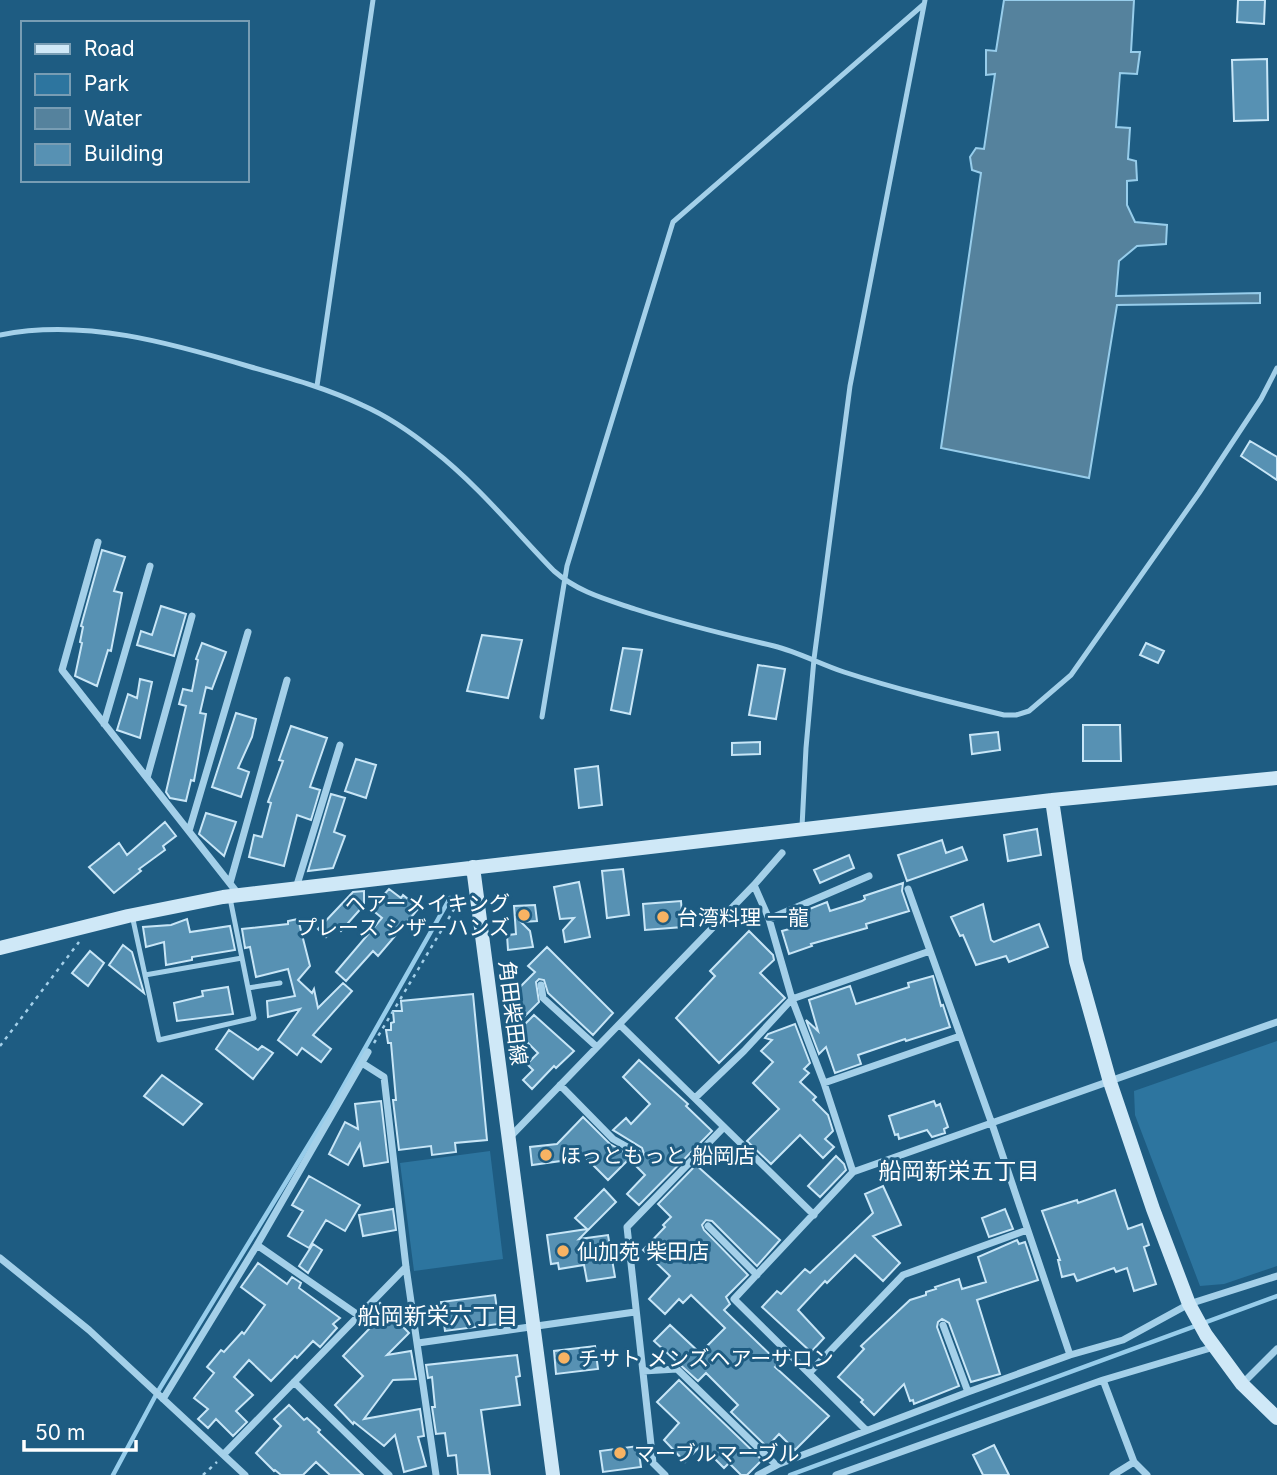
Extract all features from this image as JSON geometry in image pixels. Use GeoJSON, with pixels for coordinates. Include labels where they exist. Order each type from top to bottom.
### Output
{"type":"FeatureCollection","features":[{"type":"Feature","properties":{"kind":"street"},"geometry":{"type":"LineString","coordinates":[[98,542],[62,670],[233,891]]}},
{"type":"Feature","properties":{"kind":"street"},"geometry":{"type":"LineString","coordinates":[[104,724],[150,566]]}},
{"type":"Feature","properties":{"kind":"street"},"geometry":{"type":"LineString","coordinates":[[148,778],[192,616]]}},
{"type":"Feature","properties":{"kind":"street"},"geometry":{"type":"LineString","coordinates":[[189,831],[248,632]]}},
{"type":"Feature","properties":{"kind":"street"},"geometry":{"type":"LineString","coordinates":[[233,891],[287,680]]}},
{"type":"Feature","properties":{"kind":"street"},"geometry":{"type":"LineString","coordinates":[[296,888],[340,745]]}},
{"type":"Feature","properties":{"kind":"street"},"geometry":{"type":"LineString","coordinates":[[0,948],[233,891],[296,888],[1052,800],[1276,777]]}},
{"type":"Feature","properties":{"kind":"street"},"geometry":{"type":"LineString","coordinates":[[1052,800],[1076,961],[1110,1082],[1153,1209],[1191,1309],[1210,1341],[1242,1384],[1277,1418]]}},
{"type":"Feature","properties":{"kind":"street"},"geometry":{"type":"LineString","coordinates":[[508,1138],[620,1025],[782,853]]}},
{"type":"Feature","properties":{"kind":"street","name":"角田柴田線"},"geometry":{"type":"LineString","coordinates":[[473,867],[553,1475]]}},
{"type":"Feature","properties":{"kind":"street"},"geometry":{"type":"LineString","coordinates":[[769,919],[869,876]]}},
{"type":"Feature","properties":{"kind":"street"},"geometry":{"type":"LineString","coordinates":[[754,885],[769,919],[792,999],[824,1083],[853,1172]]}},
{"type":"Feature","properties":{"kind":"street"},"geometry":{"type":"LineString","coordinates":[[908,889],[992,1124],[1070,1355]]}},
{"type":"Feature","properties":{"kind":"street"},"geometry":{"type":"LineString","coordinates":[[695,1098],[744,1051],[792,999],[930,951]]}},
{"type":"Feature","properties":{"kind":"street"},"geometry":{"type":"LineString","coordinates":[[541,985],[544,998],[597,1047]]}},
{"type":"Feature","properties":{"kind":"street"},"geometry":{"type":"LineString","coordinates":[[866,1430],[734,1299],[853,1172],[1277,1022]]}},
{"type":"Feature","properties":{"kind":"street"},"geometry":{"type":"LineString","coordinates":[[620,1025],[814,1215]]}},
{"type":"Feature","properties":{"kind":"street"},"geometry":{"type":"LineString","coordinates":[[824,1083],[960,1036]]}},
{"type":"Feature","properties":{"kind":"street"},"geometry":{"type":"LineString","coordinates":[[159,1395],[257,1245],[368,1052]]}},
{"type":"Feature","properties":{"kind":"street"},"geometry":{"type":"LineString","coordinates":[[362,1063],[384,1077],[406,1267],[436,1475]]}},
{"type":"Feature","properties":{"kind":"street"},"geometry":{"type":"LineString","coordinates":[[560,1086],[613,1139],[638,1153]]}},
{"type":"Feature","properties":{"kind":"street"},"geometry":{"type":"LineString","coordinates":[[666,1475],[653,1463],[627,1227],[724,1127]]}},
{"type":"Feature","properties":{"kind":"street"},"geometry":{"type":"LineString","coordinates":[[708,1226],[757,1275]]}},
{"type":"Feature","properties":{"kind":"street"},"geometry":{"type":"LineString","coordinates":[[810,1372],[904,1276],[1027,1230]]}},
{"type":"Feature","properties":{"kind":"street"},"geometry":{"type":"LineString","coordinates":[[257,1245],[358,1315]]}},
{"type":"Feature","properties":{"kind":"street"},"geometry":{"type":"LineString","coordinates":[[0,1258],[89,1330],[245,1475]]}},
{"type":"Feature","properties":{"kind":"street"},"geometry":{"type":"LineString","coordinates":[[224,1454],[406,1267]]}},
{"type":"Feature","properties":{"kind":"street"},"geometry":{"type":"LineString","coordinates":[[758,1475],[776,1465],[968,1392],[1070,1355],[1123,1340],[1191,1309],[1277,1276]]}},
{"type":"Feature","properties":{"kind":"street"},"geometry":{"type":"LineString","coordinates":[[418,1343],[635,1312]]}},
{"type":"Feature","properties":{"kind":"street"},"geometry":{"type":"LineString","coordinates":[[943,1325],[968,1392]]}},
{"type":"Feature","properties":{"kind":"street"},"geometry":{"type":"LineString","coordinates":[[836,1475],[1210,1341]]}},
{"type":"Feature","properties":{"kind":"street"},"geometry":{"type":"LineString","coordinates":[[1242,1384],[1277,1349]]}},
{"type":"Feature","properties":{"kind":"street"},"geometry":{"type":"LineString","coordinates":[[643,1371],[677,1369],[776,1465]]}},
{"type":"Feature","properties":{"kind":"street"},"geometry":{"type":"LineString","coordinates":[[1103,1380],[1133,1462],[1147,1475]]}},
{"type":"Feature","properties":{"kind":"street"},"geometry":{"type":"LineString","coordinates":[[294,1382],[390,1475]]}},
{"type":"Feature","properties":{"kind":"street"},"geometry":{"type":"LineString","coordinates":[[1113,1475],[1133,1462]]}},
{"type":"Feature","properties":{"kind":"lane"},"geometry":{"type":"LineString","coordinates":[[317,386],[373,0]]}},
{"type":"Feature","properties":{"kind":"lane"},"geometry":{"type":"LineString","coordinates":[[542,717],[567,566],[673,222],[925,2]]}},
{"type":"Feature","properties":{"kind":"lane"},"geometry":{"type":"LineString","coordinates":[[802,830],[814,659],[850,386],[925,2]]}},
{"type":"Feature","properties":{"kind":"lane"},"geometry":{"type":"LineString","coordinates":[[0,335],[38,329],[153,340],[317,386],[364,406],[435,451],[565,581],[586,593],[745,641],[775,646],[842,671],[1004,715],[1029,711],[1071,675],[1199,493],[1261,399],[1277,368]]}},
{"type":"Feature","properties":{"kind":"lane"},"geometry":{"type":"LineString","coordinates":[[132,915],[159,1040],[254,1018],[233,891]]}},
{"type":"Feature","properties":{"kind":"lane"},"geometry":{"type":"LineString","coordinates":[[145,975],[242,958]]}},
{"type":"Feature","properties":{"kind":"lane"},"geometry":{"type":"LineString","coordinates":[[248,988],[279,983]]}},
{"type":"Feature","properties":{"kind":"path"},"geometry":{"type":"LineString","coordinates":[[368,1052],[462,896]]}},
{"type":"Feature","properties":{"kind":"path"},"geometry":{"type":"LineString","coordinates":[[0,1046],[91,926]]}},
{"type":"Feature","properties":{"kind":"path"},"geometry":{"type":"LineString","coordinates":[[204,1475],[224,1454]]}},
{"type":"Feature","properties":{"kind":"green space"},"geometry":{"type":"Polygon","coordinates":[[[1277,1041],[1277,1266],[1224,1284],[1200,1286],[1135,1115],[1134,1091],[1277,1041]]]}},
{"type":"Feature","properties":{"kind":"green space"},"geometry":{"type":"Polygon","coordinates":[[[490,1151],[503,1259],[414,1271],[400,1163],[490,1151]]]}},
{"type":"Feature","properties":{"kind":"water"},"geometry":{"type":"Polygon","coordinates":[[[1004,0],[1134,0],[1131,52],[1140,52],[1137,74],[1120,73],[1116,127],[1130,128],[1128,159],[1136,161],[1137,180],[1127,181],[1127,205],[1135,222],[1167,225],[1166,244],[1137,246],[1119,261],[1116,296],[1260,293],[1260,303],[1117,305],[1089,478],[941,448],[981,173],[972,170],[970,157],[976,148],[984,149],[995,74],[986,75],[986,50],[996,51],[1004,0]]]}},
{"type":"Feature","properties":{"kind":"building"},"geometry":{"type":"Polygon","coordinates":[[[1238,0],[1265,0],[1264,24],[1237,22],[1238,0]]]}},
{"type":"Feature","properties":{"kind":"building"},"geometry":{"type":"Polygon","coordinates":[[[1267,59],[1268,120],[1234,121],[1232,60],[1267,59]]]}},
{"type":"Feature","properties":{"kind":"building"},"geometry":{"type":"Polygon","coordinates":[[[1250,441],[1277,457],[1277,480],[1241,456],[1250,441]]]}},
{"type":"Feature","properties":{"kind":"building"},"geometry":{"type":"Polygon","coordinates":[[[102,550],[125,557],[114,591],[122,593],[111,651],[108,650],[97,686],[75,676],[82,643],[81,626],[102,550]]]}},
{"type":"Feature","properties":{"kind":"building"},"geometry":{"type":"Polygon","coordinates":[[[161,606],[186,614],[174,656],[137,645],[141,631],[152,635],[161,606]]]}},
{"type":"Feature","properties":{"kind":"building"},"geometry":{"type":"Polygon","coordinates":[[[482,635],[522,640],[508,698],[467,691],[482,635]]]}},
{"type":"Feature","properties":{"kind":"building"},"geometry":{"type":"Polygon","coordinates":[[[202,643],[226,652],[212,689],[206,687],[200,713],[206,714],[194,781],[191,780],[186,801],[170,798],[166,792],[186,706],[179,704],[183,689],[192,691],[198,660],[196,659],[202,643]]]}},
{"type":"Feature","properties":{"kind":"building"},"geometry":{"type":"Polygon","coordinates":[[[1146,643],[1164,651],[1158,663],[1140,655],[1146,643]]]}},
{"type":"Feature","properties":{"kind":"building"},"geometry":{"type":"Polygon","coordinates":[[[623,648],[642,650],[630,714],[611,710],[623,648]]]}},
{"type":"Feature","properties":{"kind":"building"},"geometry":{"type":"Polygon","coordinates":[[[758,665],[785,669],[776,719],[749,715],[758,665]]]}},
{"type":"Feature","properties":{"kind":"building"},"geometry":{"type":"Polygon","coordinates":[[[140,679],[152,682],[140,738],[117,730],[128,694],[137,698],[140,679]]]}},
{"type":"Feature","properties":{"kind":"building"},"geometry":{"type":"Polygon","coordinates":[[[236,713],[256,719],[252,737],[238,768],[249,772],[241,797],[212,787],[236,713]]]}},
{"type":"Feature","properties":{"kind":"building"},"geometry":{"type":"Polygon","coordinates":[[[1083,725],[1120,725],[1121,761],[1083,761],[1083,725]]]}},
{"type":"Feature","properties":{"kind":"building"},"geometry":{"type":"Polygon","coordinates":[[[291,726],[327,738],[310,787],[320,790],[311,820],[297,815],[284,866],[249,857],[254,835],[262,837],[271,803],[268,802],[283,761],[279,760],[291,726]]]}},
{"type":"Feature","properties":{"kind":"building"},"geometry":{"type":"Polygon","coordinates":[[[998,732],[1000,750],[972,754],[970,735],[998,732]]]}},
{"type":"Feature","properties":{"kind":"building"},"geometry":{"type":"Polygon","coordinates":[[[760,742],[760,754],[732,755],[732,743],[760,742]]]}},
{"type":"Feature","properties":{"kind":"building"},"geometry":{"type":"Polygon","coordinates":[[[356,759],[376,765],[366,798],[345,791],[356,759]]]}},
{"type":"Feature","properties":{"kind":"building"},"geometry":{"type":"Polygon","coordinates":[[[598,766],[602,805],[579,808],[575,769],[598,766]]]}},
{"type":"Feature","properties":{"kind":"building"},"geometry":{"type":"Polygon","coordinates":[[[331,794],[345,798],[334,832],[345,836],[333,868],[308,871],[331,794]]]}},
{"type":"Feature","properties":{"kind":"building"},"geometry":{"type":"Polygon","coordinates":[[[206,813],[236,822],[224,856],[199,834],[206,813]]]}},
{"type":"Feature","properties":{"kind":"building"},"geometry":{"type":"Polygon","coordinates":[[[165,822],[176,836],[163,846],[165,850],[139,869],[141,871],[114,893],[89,867],[119,843],[127,855],[165,822]]]}},
{"type":"Feature","properties":{"kind":"building"},"geometry":{"type":"Polygon","coordinates":[[[1037,829],[1041,855],[1008,861],[1004,835],[1037,829]]]}},
{"type":"Feature","properties":{"kind":"building"},"geometry":{"type":"Polygon","coordinates":[[[942,840],[946,853],[962,847],[967,860],[907,881],[898,855],[942,840]]]}},
{"type":"Feature","properties":{"kind":"building"},"geometry":{"type":"Polygon","coordinates":[[[849,855],[854,868],[820,883],[814,870],[849,855]]]}},
{"type":"Feature","properties":{"kind":"building"},"geometry":{"type":"Polygon","coordinates":[[[623,869],[629,915],[607,918],[602,871],[623,869]]]}},
{"type":"Feature","properties":{"kind":"building"},"geometry":{"type":"Polygon","coordinates":[[[579,882],[590,937],[565,942],[563,930],[574,918],[560,919],[554,887],[579,882]]]}},
{"type":"Feature","properties":{"kind":"building"},"geometry":{"type":"Polygon","coordinates":[[[903,883],[902,891],[909,911],[866,924],[867,928],[811,944],[812,946],[789,954],[782,931],[793,928],[789,917],[827,902],[830,911],[862,901],[864,896],[903,883]]]}},
{"type":"Feature","properties":{"kind":"building"},"geometry":{"type":"Polygon","coordinates":[[[389,889],[401,898],[403,895],[419,908],[378,956],[373,951],[346,981],[336,972],[382,918],[371,909],[389,889]]]}},
{"type":"Feature","properties":{"kind":"building"},"geometry":{"type":"Polygon","coordinates":[[[364,891],[364,905],[341,931],[337,926],[326,937],[318,929],[353,892],[364,891]]]}},
{"type":"Feature","properties":{"kind":"building"},"geometry":{"type":"Polygon","coordinates":[[[681,901],[683,927],[645,930],[643,904],[681,901]]]}},
{"type":"Feature","properties":{"kind":"building"},"geometry":{"type":"Polygon","coordinates":[[[983,904],[991,940],[994,942],[1039,924],[1048,947],[1009,962],[1006,956],[976,965],[963,935],[960,936],[951,917],[983,904]]]}},
{"type":"Feature","properties":{"kind":"building"},"geometry":{"type":"Polygon","coordinates":[[[535,905],[537,921],[521,922],[530,931],[533,947],[508,950],[507,935],[516,934],[514,906],[535,905]]]}},
{"type":"Feature","properties":{"kind":"building"},"geometry":{"type":"Polygon","coordinates":[[[187,919],[190,932],[230,926],[235,950],[192,957],[192,960],[166,965],[164,942],[146,947],[143,927],[171,925],[187,919]]]}},
{"type":"Feature","properties":{"kind":"building"},"geometry":{"type":"Polygon","coordinates":[[[298,919],[310,966],[298,980],[312,993],[314,989],[318,1008],[343,983],[352,991],[313,1035],[331,1049],[321,1062],[302,1048],[297,1055],[278,1040],[300,1009],[268,1017],[267,1001],[295,996],[288,969],[256,977],[250,947],[245,948],[242,929],[288,924],[288,921],[298,919]]]}},
{"type":"Feature","properties":{"kind":"building"},"geometry":{"type":"Polygon","coordinates":[[[749,931],[773,955],[774,960],[760,973],[785,998],[719,1063],[676,1018],[715,976],[710,971],[749,931]]]}},
{"type":"Feature","properties":{"kind":"building"},"geometry":{"type":"Polygon","coordinates":[[[123,945],[132,952],[144,993],[109,965],[123,945]]]}},
{"type":"Feature","properties":{"kind":"building"},"geometry":{"type":"Polygon","coordinates":[[[547,947],[613,1013],[593,1035],[548,993],[544,980],[539,979],[536,982],[539,1002],[525,1016],[508,999],[535,972],[528,966],[547,947]]]}},
{"type":"Feature","properties":{"kind":"building"},"geometry":{"type":"Polygon","coordinates":[[[90,951],[104,963],[88,986],[72,973],[90,951]]]}},
{"type":"Feature","properties":{"kind":"building"},"geometry":{"type":"Polygon","coordinates":[[[933,976],[950,1027],[858,1055],[861,1064],[835,1073],[826,1047],[819,1054],[806,1020],[818,1031],[809,1000],[850,986],[856,1004],[909,987],[908,983],[933,976]]]}},
{"type":"Feature","properties":{"kind":"building"},"geometry":{"type":"Polygon","coordinates":[[[228,987],[233,1014],[177,1021],[174,1003],[203,996],[202,991],[228,987]]]}},
{"type":"Feature","properties":{"kind":"building"},"geometry":{"type":"Polygon","coordinates":[[[473,994],[487,1140],[455,1143],[456,1152],[432,1155],[431,1146],[399,1150],[393,1100],[396,1100],[391,1043],[388,1043],[386,1030],[391,1030],[391,1023],[394,1022],[393,1011],[402,1011],[401,1001],[473,994]]]}},
{"type":"Feature","properties":{"kind":"building"},"geometry":{"type":"Polygon","coordinates":[[[534,1015],[574,1051],[556,1068],[554,1066],[532,1089],[523,1080],[533,1070],[527,1064],[538,1053],[517,1032],[534,1015]]]}},
{"type":"Feature","properties":{"kind":"building"},"geometry":{"type":"Polygon","coordinates":[[[795,1024],[810,1063],[804,1069],[809,1073],[800,1082],[816,1097],[813,1100],[828,1115],[833,1131],[825,1139],[834,1147],[823,1158],[800,1135],[771,1164],[747,1141],[779,1109],[753,1083],[773,1062],[761,1051],[772,1040],[765,1038],[768,1034],[795,1024]]]}},
{"type":"Feature","properties":{"kind":"building"},"geometry":{"type":"Polygon","coordinates":[[[229,1030],[258,1050],[262,1046],[273,1053],[253,1079],[216,1049],[229,1030]]]}},
{"type":"Feature","properties":{"kind":"building"},"geometry":{"type":"Polygon","coordinates":[[[639,1060],[688,1104],[686,1106],[712,1131],[639,1205],[627,1194],[645,1175],[629,1159],[608,1180],[581,1153],[575,1159],[532,1165],[530,1147],[557,1144],[583,1117],[610,1144],[635,1158],[642,1158],[642,1148],[613,1130],[626,1118],[631,1124],[650,1104],[623,1077],[639,1060]]]}},
{"type":"Feature","properties":{"kind":"building"},"geometry":{"type":"Polygon","coordinates":[[[162,1075],[202,1104],[183,1125],[144,1096],[162,1075]]]}},
{"type":"Feature","properties":{"kind":"building"},"geometry":{"type":"Polygon","coordinates":[[[381,1101],[388,1162],[364,1166],[360,1144],[348,1165],[329,1154],[345,1122],[358,1129],[355,1104],[381,1101]]]}},
{"type":"Feature","properties":{"kind":"building"},"geometry":{"type":"Polygon","coordinates":[[[934,1101],[936,1106],[940,1104],[948,1127],[944,1129],[945,1133],[932,1137],[927,1130],[899,1139],[898,1134],[895,1135],[889,1116],[934,1101]]]}},
{"type":"Feature","properties":{"kind":"building"},"geometry":{"type":"Polygon","coordinates":[[[836,1156],[846,1170],[820,1197],[808,1186],[836,1156]]]}},
{"type":"Feature","properties":{"kind":"building"},"geometry":{"type":"Polygon","coordinates":[[[696,1165],[780,1240],[757,1266],[712,1221],[706,1220],[702,1225],[748,1275],[726,1297],[730,1304],[724,1310],[779,1363],[775,1367],[829,1416],[795,1450],[779,1434],[767,1447],[731,1412],[738,1405],[706,1373],[698,1381],[654,1341],[670,1325],[700,1353],[725,1328],[691,1295],[683,1303],[679,1299],[665,1314],[649,1299],[670,1276],[643,1250],[671,1217],[658,1204],[696,1165]]]}},
{"type":"Feature","properties":{"kind":"building"},"geometry":{"type":"Polygon","coordinates":[[[309,1176],[360,1205],[345,1231],[326,1220],[309,1248],[288,1236],[303,1211],[292,1205],[309,1176]]]}},
{"type":"Feature","properties":{"kind":"building"},"geometry":{"type":"Polygon","coordinates":[[[883,1186],[901,1225],[873,1236],[900,1263],[883,1281],[855,1255],[827,1283],[825,1281],[798,1310],[824,1338],[811,1352],[762,1307],[777,1291],[781,1294],[805,1269],[810,1273],[873,1213],[865,1194],[883,1186]]]}},
{"type":"Feature","properties":{"kind":"building"},"geometry":{"type":"Polygon","coordinates":[[[604,1189],[616,1202],[579,1239],[608,1235],[615,1277],[587,1281],[584,1265],[559,1269],[558,1263],[551,1264],[547,1235],[587,1229],[575,1218],[604,1189]]]}},
{"type":"Feature","properties":{"kind":"building"},"geometry":{"type":"Polygon","coordinates":[[[1115,1190],[1128,1229],[1142,1224],[1149,1245],[1144,1247],[1156,1284],[1134,1291],[1127,1268],[1116,1272],[1114,1268],[1077,1281],[1074,1274],[1062,1277],[1060,1260],[1042,1211],[1077,1200],[1078,1203],[1115,1190]]]}},
{"type":"Feature","properties":{"kind":"building"},"geometry":{"type":"Polygon","coordinates":[[[393,1209],[396,1230],[363,1236],[359,1215],[393,1209]]]}},
{"type":"Feature","properties":{"kind":"building"},"geometry":{"type":"Polygon","coordinates":[[[1005,1209],[1013,1229],[989,1237],[982,1218],[1005,1209]]]}},
{"type":"Feature","properties":{"kind":"building"},"geometry":{"type":"Polygon","coordinates":[[[1017,1240],[1019,1244],[1025,1242],[1038,1280],[977,1300],[1000,1374],[971,1382],[949,1323],[942,1319],[937,1327],[959,1386],[914,1404],[913,1400],[910,1401],[904,1384],[874,1415],[861,1402],[863,1400],[838,1377],[864,1349],[861,1346],[910,1300],[926,1295],[926,1292],[936,1289],[935,1287],[959,1279],[962,1289],[986,1282],[978,1257],[1017,1240]]]}},
{"type":"Feature","properties":{"kind":"building"},"geometry":{"type":"Polygon","coordinates":[[[313,1244],[322,1250],[308,1273],[299,1266],[313,1244]]]}},
{"type":"Feature","properties":{"kind":"building"},"geometry":{"type":"Polygon","coordinates":[[[258,1263],[287,1284],[292,1277],[301,1283],[299,1288],[340,1318],[333,1324],[337,1328],[320,1347],[313,1341],[271,1381],[249,1360],[234,1377],[253,1395],[236,1411],[247,1422],[233,1436],[216,1419],[208,1428],[198,1419],[208,1409],[194,1398],[214,1373],[207,1367],[221,1350],[224,1352],[242,1332],[244,1334],[265,1305],[241,1287],[258,1263]]]}},
{"type":"Feature","properties":{"kind":"building"},"geometry":{"type":"Polygon","coordinates":[[[495,1295],[499,1324],[445,1331],[441,1302],[495,1295]]]}},
{"type":"Feature","properties":{"kind":"building"},"geometry":{"type":"Polygon","coordinates":[[[380,1303],[409,1333],[387,1355],[411,1351],[416,1379],[393,1380],[364,1419],[420,1409],[424,1436],[418,1437],[426,1466],[404,1472],[395,1435],[384,1446],[354,1422],[353,1424],[335,1405],[363,1376],[343,1356],[371,1327],[364,1319],[380,1303]]]}},
{"type":"Feature","properties":{"kind":"building"},"geometry":{"type":"Polygon","coordinates":[[[595,1346],[598,1369],[556,1374],[554,1351],[595,1346]]]}},
{"type":"Feature","properties":{"kind":"building"},"geometry":{"type":"Polygon","coordinates":[[[517,1355],[520,1376],[516,1377],[520,1405],[481,1410],[490,1475],[458,1475],[456,1455],[448,1456],[445,1433],[436,1434],[432,1407],[435,1407],[432,1377],[428,1378],[426,1365],[517,1355]]]}},
{"type":"Feature","properties":{"kind":"building"},"geometry":{"type":"Polygon","coordinates":[[[679,1380],[762,1460],[747,1475],[741,1475],[729,1463],[724,1468],[701,1445],[685,1462],[664,1440],[679,1423],[657,1402],[679,1380]]]}},
{"type":"Feature","properties":{"kind":"building"},"geometry":{"type":"Polygon","coordinates":[[[289,1405],[304,1420],[307,1418],[320,1430],[318,1432],[363,1475],[330,1475],[316,1462],[303,1475],[281,1475],[274,1471],[256,1453],[281,1426],[274,1419],[289,1405]]]}},
{"type":"Feature","properties":{"kind":"building"},"geometry":{"type":"Polygon","coordinates":[[[994,1445],[1009,1475],[983,1475],[973,1455],[994,1445]]]}},
{"type":"Feature","properties":{"kind":"building"},"geometry":{"type":"Polygon","coordinates":[[[638,1446],[641,1467],[603,1472],[600,1451],[638,1446]]]}},
{"type":"Feature","properties":{"kind":"waterway"},"geometry":{"type":"LineString","coordinates":[[113,1475],[157,1393],[330,1110],[450,898]]}},
{"type":"Feature","properties":{"kind":"waterway"},"geometry":{"type":"LineString","coordinates":[[790,1475],[1277,1296]]}},
{"type":"Feature","properties":{"kind":"place","name":"ヘアーメイキング プレース シザーハンズ"},"geometry":{"type":"Point","coordinates":[524,915]}},
{"type":"Feature","properties":{"kind":"place","name":"台湾料理 一龍"},"geometry":{"type":"Point","coordinates":[663,917]}},
{"type":"Feature","properties":{"kind":"place","name":"ほっともっと 船岡店"},"geometry":{"type":"Point","coordinates":[546,1155]}},
{"type":"Feature","properties":{"kind":"place","name":"仙加苑 柴田店"},"geometry":{"type":"Point","coordinates":[563,1251]}},
{"type":"Feature","properties":{"kind":"place","name":"チサト メンズヘアーサロン"},"geometry":{"type":"Point","coordinates":[564,1358]}},
{"type":"Feature","properties":{"kind":"place","name":"マーブルマーブル"},"geometry":{"type":"Point","coordinates":[620,1453]}},
{"type":"Feature","properties":{"kind":"district","name":"船岡新栄五丁目"},"geometry":{"type":"Point","coordinates":[959,1171]}},
{"type":"Feature","properties":{"kind":"district","name":"船岡新栄六丁目"},"geometry":{"type":"Point","coordinates":[438,1316]}}]}
